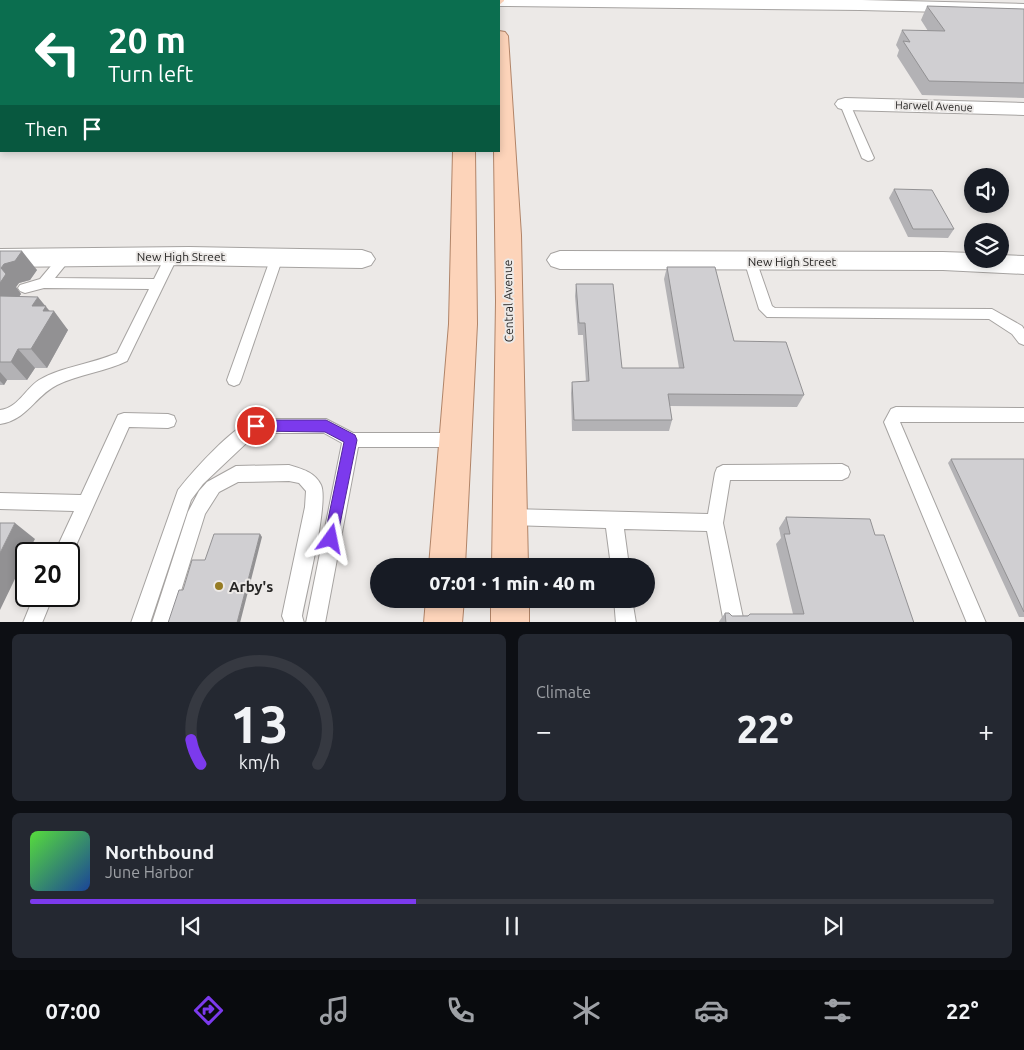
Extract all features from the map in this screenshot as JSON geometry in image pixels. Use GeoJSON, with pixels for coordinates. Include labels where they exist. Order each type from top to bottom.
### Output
{"type":"FeatureCollection","features":[{"type":"Feature","properties":{"kind":"main road","name":"Central Avenue"},"geometry":{"type":"LineString","coordinates":[[500,54],[506,160],[511,452],[510,558]]}},
{"type":"Feature","properties":{"kind":"main road"},"geometry":{"type":"LineString","coordinates":[[448,558],[463,324],[464,152]]}},
{"type":"Feature","properties":{"kind":"main road"},"geometry":{"type":"LineString","coordinates":[[443,622],[444,608]]}},
{"type":"Feature","properties":{"kind":"main road"},"geometry":{"type":"LineString","coordinates":[[510,608],[510,622]]}},
{"type":"Feature","properties":{"kind":"street"},"geometry":{"type":"LineString","coordinates":[[500,1],[860,5],[1024,9]]}},
{"type":"Feature","properties":{"kind":"street","name":"Harwell Avenue"},"geometry":{"type":"LineString","coordinates":[[845,104],[1024,109]]}},
{"type":"Feature","properties":{"kind":"street","name":"New High Street"},"geometry":{"type":"LineString","coordinates":[[0,258],[172,256],[362,259]]}},
{"type":"Feature","properties":{"kind":"street","name":"New High Street"},"geometry":{"type":"LineString","coordinates":[[560,260],[943,261],[1024,265]]}},
{"type":"Feature","properties":{"kind":"lane"},"geometry":{"type":"LineString","coordinates":[[845,104],[868,158]]}},
{"type":"Feature","properties":{"kind":"lane"},"geometry":{"type":"LineString","coordinates":[[0,417],[8,417],[22,407],[41,387],[61,375],[109,364],[122,357],[172,256]]}},
{"type":"Feature","properties":{"kind":"lane"},"geometry":{"type":"LineString","coordinates":[[44,282],[66,257]]}},
{"type":"Feature","properties":{"kind":"lane"},"geometry":{"type":"LineString","coordinates":[[234,380],[277,257]]}},
{"type":"Feature","properties":{"kind":"lane"},"geometry":{"type":"LineString","coordinates":[[750,260],[766,309],[772,313],[992,314],[1017,330],[1024,339]]}},
{"type":"Feature","properties":{"kind":"lane"},"geometry":{"type":"LineString","coordinates":[[25,288],[44,282],[158,284]]}},
{"type":"Feature","properties":{"kind":"lane"},"geometry":{"type":"LineString","coordinates":[[977,622],[892,422],[896,414],[1024,415]]}},
{"type":"Feature","properties":{"kind":"lane"},"geometry":{"type":"LineString","coordinates":[[68,542],[124,420],[168,421]]}},
{"type":"Feature","properties":{"kind":"lane"},"geometry":{"type":"LineString","coordinates":[[140,622],[184,496],[196,479],[248,430],[256,426],[326,426],[351,440],[456,440]]}},
{"type":"Feature","properties":{"kind":"lane"},"geometry":{"type":"LineString","coordinates":[[315,622],[351,440]]}},
{"type":"Feature","properties":{"kind":"lane"},"geometry":{"type":"LineString","coordinates":[[733,618],[714,523],[723,473],[842,472]]}},
{"type":"Feature","properties":{"kind":"lane"},"geometry":{"type":"LineString","coordinates":[[162,622],[197,512],[205,497],[214,487],[236,474],[272,473],[304,476],[314,488],[314,507],[292,616],[294,622]]}},
{"type":"Feature","properties":{"kind":"lane"},"geometry":{"type":"LineString","coordinates":[[0,501],[86,503]]}},
{"type":"Feature","properties":{"kind":"lane"},"geometry":{"type":"LineString","coordinates":[[510,517],[714,523]]}},
{"type":"Feature","properties":{"kind":"lane"},"geometry":{"type":"LineString","coordinates":[[614,520],[619,558]]}},
{"type":"Feature","properties":{"kind":"lane"},"geometry":{"type":"LineString","coordinates":[[32,622],[39,607]]}},
{"type":"Feature","properties":{"kind":"lane"},"geometry":{"type":"LineString","coordinates":[[624,608],[626,622]]}},
{"type":"Feature","properties":{"kind":"building"},"geometry":{"type":"Polygon","coordinates":[[[927,6],[1024,9],[1024,83],[929,81],[903,41],[910,42],[902,30],[945,31],[927,6]]]}},
{"type":"Feature","properties":{"kind":"building"},"geometry":{"type":"Polygon","coordinates":[[[894,189],[932,190],[954,229],[913,229],[894,189]]]}},
{"type":"Feature","properties":{"kind":"building"},"geometry":{"type":"Polygon","coordinates":[[[0,251],[22,251],[15,261],[4,264],[1,268],[6,274],[0,283],[0,251]]]}},
{"type":"Feature","properties":{"kind":"building"},"geometry":{"type":"Polygon","coordinates":[[[667,267],[715,267],[734,341],[786,342],[804,395],[668,394],[672,420],[574,420],[572,382],[589,381],[585,323],[579,323],[576,284],[613,284],[622,368],[684,368],[667,267]]]}},
{"type":"Feature","properties":{"kind":"building"},"geometry":{"type":"Polygon","coordinates":[[[0,296],[38,297],[32,306],[46,306],[43,311],[54,311],[31,349],[18,349],[11,362],[0,362],[0,296]]]}},
{"type":"Feature","properties":{"kind":"building"},"geometry":{"type":"Polygon","coordinates":[[[951,459],[1024,459],[1024,612],[951,459]]]}},
{"type":"Feature","properties":{"kind":"building"},"geometry":{"type":"Polygon","coordinates":[[[786,517],[870,519],[875,535],[884,535],[914,622],[726,622],[725,613],[729,613],[732,616],[804,614],[784,534],[790,534],[786,517]]]}},
{"type":"Feature","properties":{"kind":"building"},"geometry":{"type":"Polygon","coordinates":[[[0,523],[15,523],[0,553],[0,523]]]}},
{"type":"Feature","properties":{"kind":"building","name":"Arby's"},"geometry":{"type":"Polygon","coordinates":[[[214,534],[260,534],[237,622],[168,622],[179,590],[183,590],[192,560],[205,560],[214,534]]]}},
{"type":"Feature","properties":{"kind":"place","name":"Arby's"},"geometry":{"type":"Point","coordinates":[219,586]}},
{"type":"Feature","properties":{"kind":"route"},"geometry":{"type":"LineString","coordinates":[[256,426],[326,426],[351,440],[331,539]]}}]}
